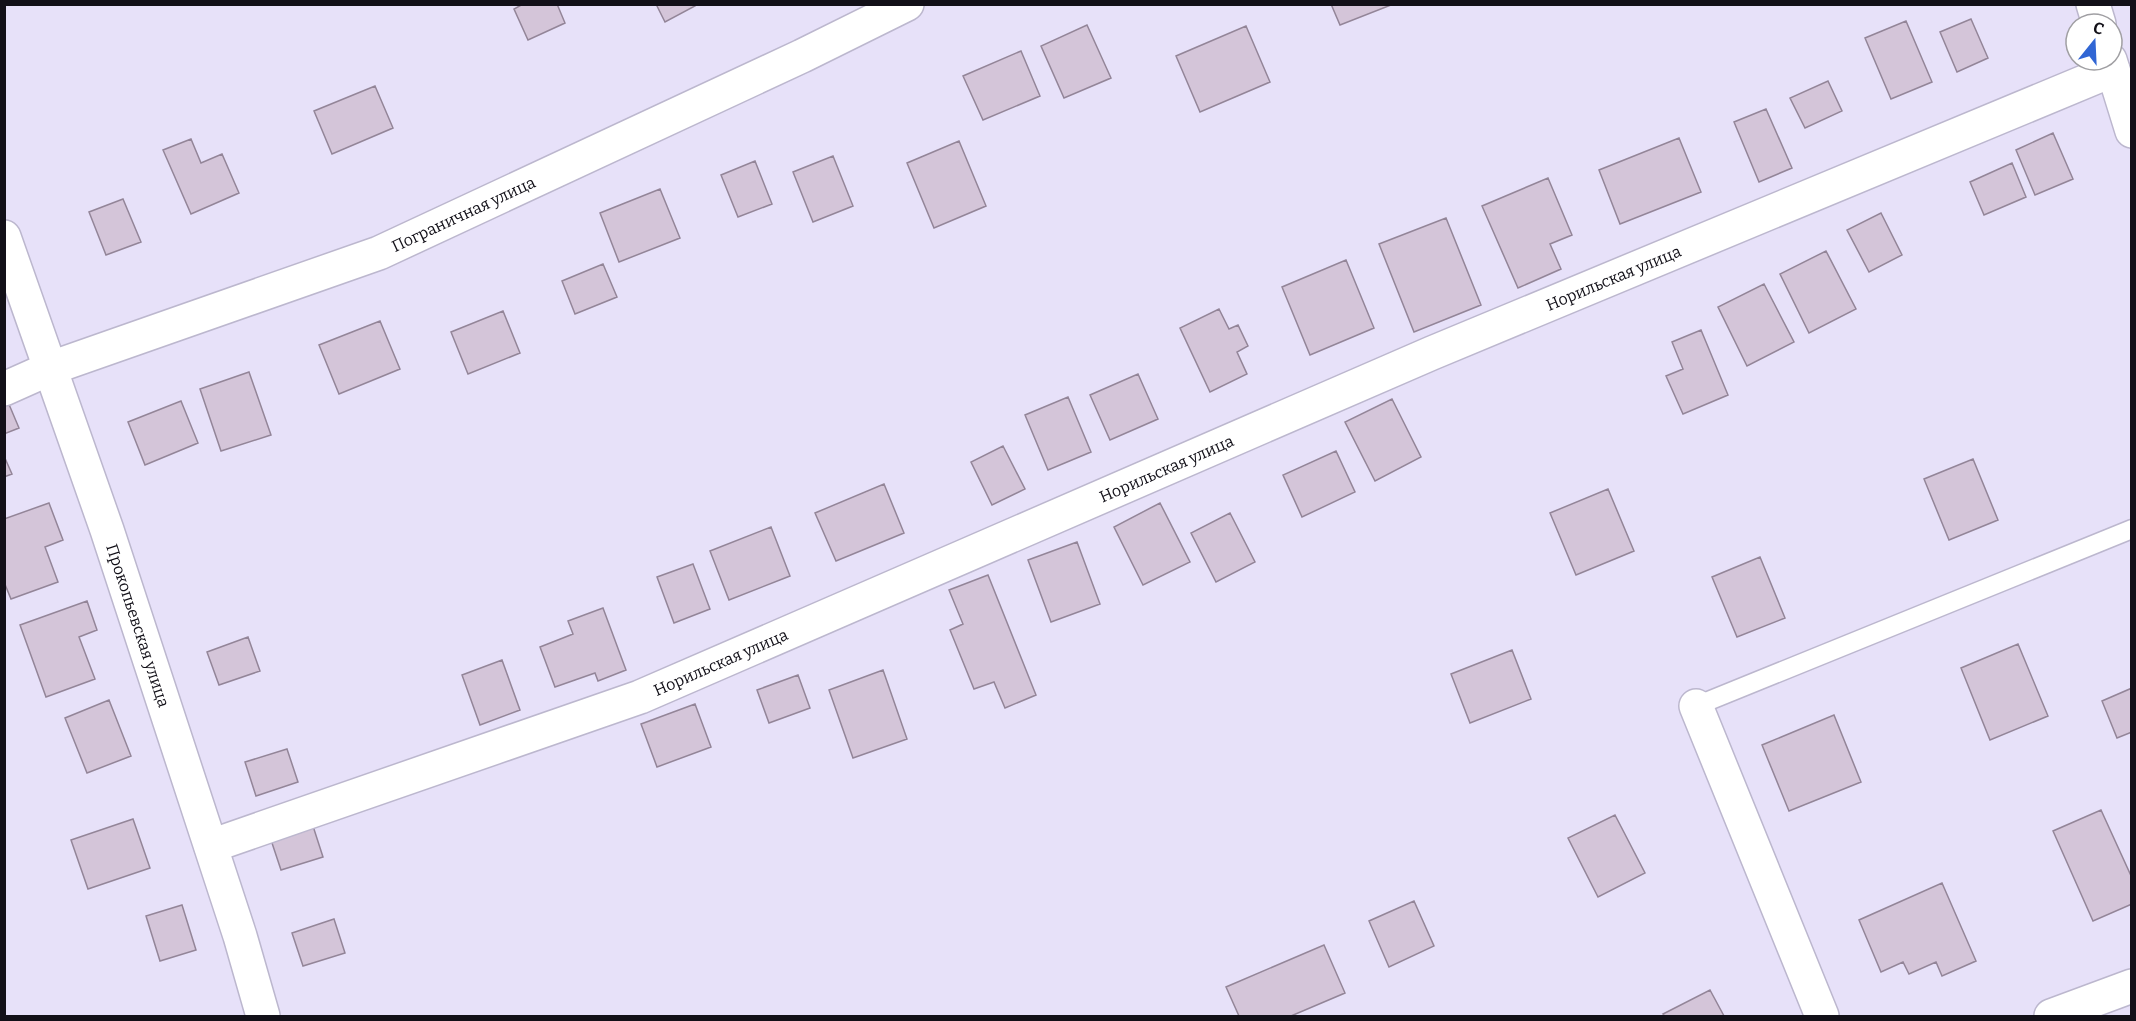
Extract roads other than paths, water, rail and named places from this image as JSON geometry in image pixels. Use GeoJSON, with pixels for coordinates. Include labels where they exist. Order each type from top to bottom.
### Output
{"type":"FeatureCollection","features":[{"type":"Feature","properties":{"kind":"street","name":"Пограничная улица"},"geometry":{"type":"LineString","coordinates":[[4,389],[51,368],[379,253],[791,61],[907,4]]}},
{"type":"Feature","properties":{"kind":"street","name":"Норильская улица"},"geometry":{"type":"LineString","coordinates":[[211,846],[640,697],[1432,353],[2095,72]]}},
{"type":"Feature","properties":{"kind":"street"},"geometry":{"type":"LineString","coordinates":[[2114,72],[2132,131]]}},
{"type":"Feature","properties":{"kind":"street","name":"Прокопьевская улица"},"geometry":{"type":"LineString","coordinates":[[4,237],[51,368],[211,846],[263,1017]]}},
{"type":"Feature","properties":{"kind":"street"},"geometry":{"type":"LineString","coordinates":[[1696,706],[1822,1017]]}},
{"type":"Feature","properties":{"kind":"street"},"geometry":{"type":"LineString","coordinates":[[2051,1017],[2132,986]]}},
{"type":"Feature","properties":{"kind":"lane"},"geometry":{"type":"LineString","coordinates":[[1696,706],[2132,529]]}}]}
